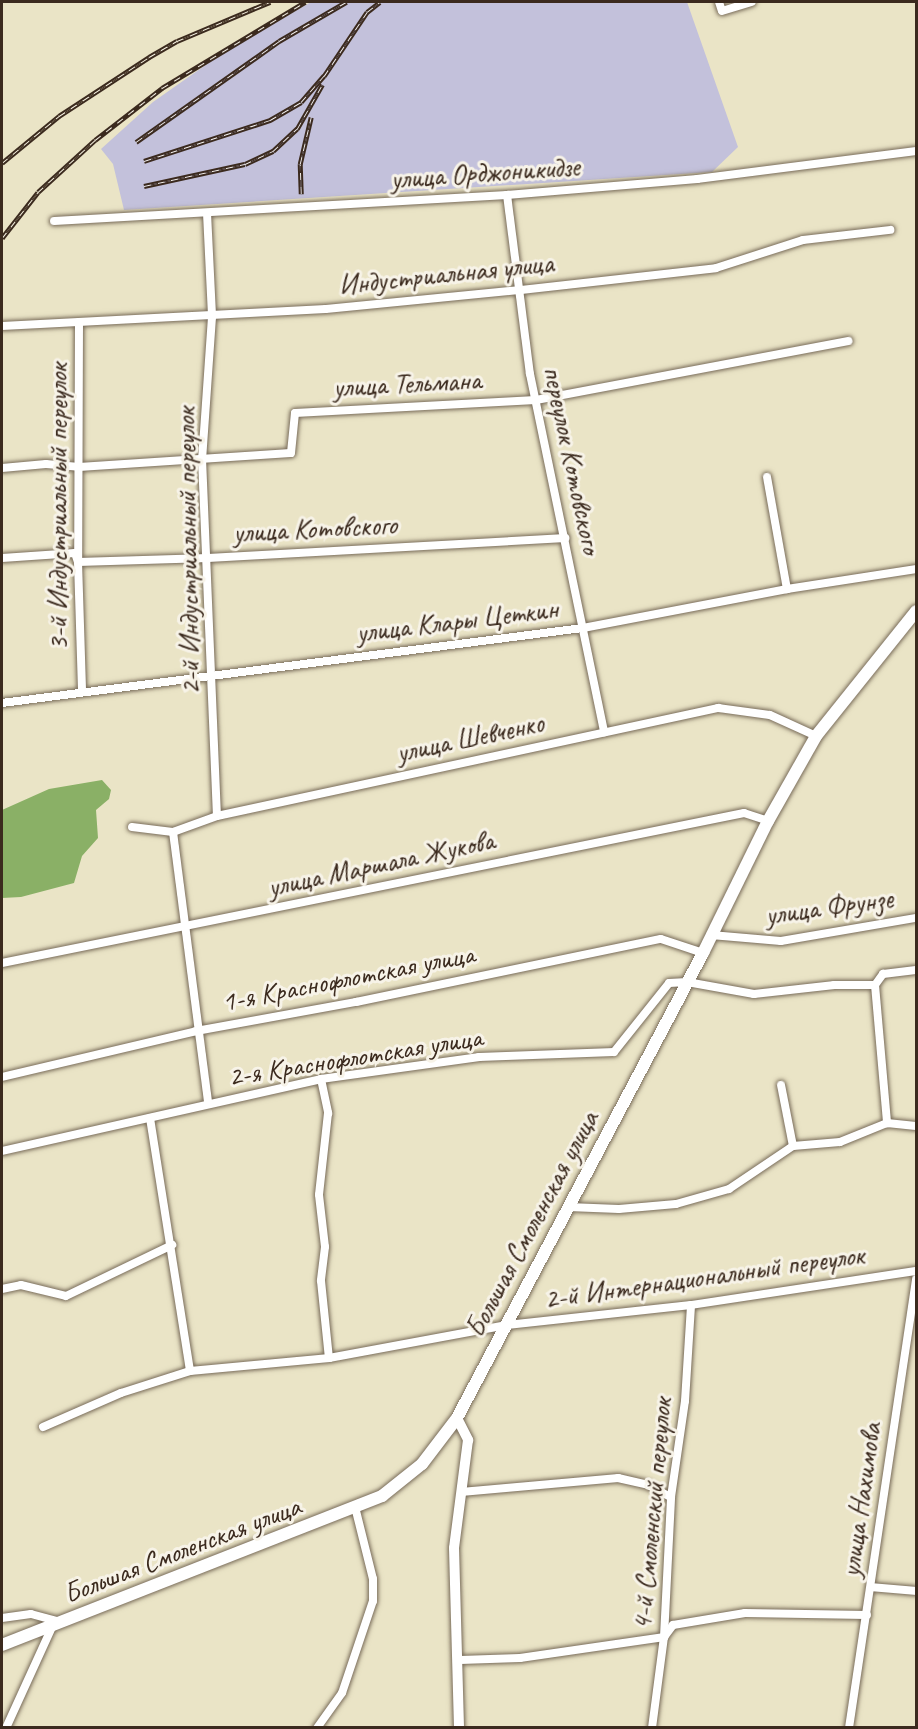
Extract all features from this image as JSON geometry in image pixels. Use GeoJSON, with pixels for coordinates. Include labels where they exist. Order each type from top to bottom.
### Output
{"type":"FeatureCollection","features":[{"type":"Feature","properties":{"kind":"main road","name":"Большая Смоленская улица"},"geometry":{"type":"LineString","coordinates":[[2,1645],[382,1496],[422,1464],[457,1418],[703,953],[768,820],[816,736],[916,611]]}},
{"type":"Feature","properties":{"kind":"street"},"geometry":{"type":"LineString","coordinates":[[719,2],[722,11],[752,2]]}},
{"type":"Feature","properties":{"kind":"street","name":"улица Орджоникидзе"},"geometry":{"type":"LineString","coordinates":[[54,221],[507,195],[697,179],[916,152]]}},
{"type":"Feature","properties":{"kind":"street","name":"переулок Котовского"},"geometry":{"type":"LineString","coordinates":[[507,195],[521,290],[520,303],[536,400],[604,732]]}},
{"type":"Feature","properties":{"kind":"street","name":"2-й Индустриальный переулок"},"geometry":{"type":"LineString","coordinates":[[207,213],[212,316],[202,459],[208,558],[217,816]]}},
{"type":"Feature","properties":{"kind":"street","name":"Индустриальная улица"},"geometry":{"type":"LineString","coordinates":[[2,326],[212,316],[521,290],[716,268],[803,240],[890,230]]}},
{"type":"Feature","properties":{"kind":"street","name":"3-й Индустриальный переулок"},"geometry":{"type":"LineString","coordinates":[[79,322],[78,562],[82,691]]}},
{"type":"Feature","properties":{"kind":"street","name":"улица Тельмана"},"geometry":{"type":"LineString","coordinates":[[2,468],[46,464],[80,467],[291,453],[295,413],[536,400],[848,341]]}},
{"type":"Feature","properties":{"kind":"street"},"geometry":{"type":"LineString","coordinates":[[767,477],[787,589]]}},
{"type":"Feature","properties":{"kind":"street","name":"улица Котовского"},"geometry":{"type":"LineString","coordinates":[[2,558],[75,554],[78,562],[208,558],[565,538]]}},
{"type":"Feature","properties":{"kind":"street","name":"улица Клары Цеткин"},"geometry":{"type":"LineString","coordinates":[[2,703],[212,674],[582,628],[787,589],[916,569]]}},
{"type":"Feature","properties":{"kind":"street","name":"улица Шевченко"},"geometry":{"type":"LineString","coordinates":[[132,827],[173,832],[217,816],[718,708],[770,715],[816,736]]}},
{"type":"Feature","properties":{"kind":"street","name":"улица Маршала Жукова"},"geometry":{"type":"LineString","coordinates":[[2,963],[744,813],[768,820]]}},
{"type":"Feature","properties":{"kind":"street"},"geometry":{"type":"LineString","coordinates":[[173,832],[196,1031],[208,1103]]}},
{"type":"Feature","properties":{"kind":"street","name":"улица Фрунзе"},"geometry":{"type":"LineString","coordinates":[[711,935],[781,941],[916,918]]}},
{"type":"Feature","properties":{"kind":"street","name":"1-я Краснофлотская улица"},"geometry":{"type":"LineString","coordinates":[[2,1077],[196,1031],[356,1002],[661,939],[703,953]]}},
{"type":"Feature","properties":{"kind":"street"},"geometry":{"type":"LineString","coordinates":[[887,1123],[875,985],[883,974],[916,970]]}},
{"type":"Feature","properties":{"kind":"street"},"geometry":{"type":"LineString","coordinates":[[687,982],[754,994],[875,985]]}},
{"type":"Feature","properties":{"kind":"street","name":"2-я Краснофлотская улица"},"geometry":{"type":"LineString","coordinates":[[2,1151],[321,1079],[479,1057],[614,1052],[669,983],[687,982]]}},
{"type":"Feature","properties":{"kind":"street"},"geometry":{"type":"LineString","coordinates":[[321,1079],[328,1113],[319,1195],[325,1247],[321,1281],[329,1358]]}},
{"type":"Feature","properties":{"kind":"street"},"geometry":{"type":"LineString","coordinates":[[781,1084],[793,1146]]}},
{"type":"Feature","properties":{"kind":"street"},"geometry":{"type":"LineString","coordinates":[[150,1118],[172,1245],[190,1371]]}},
{"type":"Feature","properties":{"kind":"street"},"geometry":{"type":"LineString","coordinates":[[568,1207],[620,1209],[676,1204],[729,1189],[793,1146],[840,1142],[887,1123],[916,1126]]}},
{"type":"Feature","properties":{"kind":"street"},"geometry":{"type":"LineString","coordinates":[[2,1289],[21,1285],[66,1296],[172,1245]]}},
{"type":"Feature","properties":{"kind":"street","name":"2-й Интернациональный переулок"},"geometry":{"type":"LineString","coordinates":[[43,1428],[121,1393],[190,1371],[329,1358],[507,1325],[691,1305],[916,1271]]}},
{"type":"Feature","properties":{"kind":"street","name":"улица Нахимова"},"geometry":{"type":"LineString","coordinates":[[849,1728],[916,1279]]}},
{"type":"Feature","properties":{"kind":"street","name":"4-й Смоленский переулок"},"geometry":{"type":"LineString","coordinates":[[652,1728],[664,1636],[671,1497],[685,1401],[691,1305]]}},
{"type":"Feature","properties":{"kind":"street"},"geometry":{"type":"LineString","coordinates":[[457,1418],[468,1440],[453,1548],[460,1660],[459,1728]]}},
{"type":"Feature","properties":{"kind":"street"},"geometry":{"type":"LineString","coordinates":[[461,1492],[618,1478],[648,1485],[671,1497]]}},
{"type":"Feature","properties":{"kind":"street"},"geometry":{"type":"LineString","coordinates":[[317,1728],[342,1693],[373,1601],[373,1579],[355,1507]]}},
{"type":"Feature","properties":{"kind":"street"},"geometry":{"type":"LineString","coordinates":[[871,1587],[916,1591]]}},
{"type":"Feature","properties":{"kind":"street"},"geometry":{"type":"LineString","coordinates":[[460,1660],[520,1658],[664,1636],[674,1625],[745,1613],[867,1615]]}},
{"type":"Feature","properties":{"kind":"street"},"geometry":{"type":"LineString","coordinates":[[2,1618],[31,1614],[57,1624],[6,1728]]}},
{"type":"Feature","properties":{"kind":"shaded area"},"geometry":{"type":"Polygon","coordinates":[[[311,2],[687,2],[738,147],[712,172],[124,210],[113,164],[101,149],[153,102],[227,50],[311,2]]]}},
{"type":"Feature","properties":{"kind":"green space"},"geometry":{"type":"Polygon","coordinates":[[[102,780],[111,790],[109,799],[96,810],[98,838],[82,856],[74,883],[21,897],[2,898],[2,810],[49,789],[102,780]]]}},
{"type":"Feature","properties":{"kind":"railway"},"geometry":{"type":"LineString","coordinates":[[2,163],[59,116],[149,57],[177,41],[270,2]]}},
{"type":"Feature","properties":{"kind":"railway"},"geometry":{"type":"LineString","coordinates":[[2,238],[38,192],[95,140],[162,88],[305,2]]}},
{"type":"Feature","properties":{"kind":"railway"},"geometry":{"type":"LineString","coordinates":[[136,142],[279,41],[346,2]]}},
{"type":"Feature","properties":{"kind":"railway"},"geometry":{"type":"LineString","coordinates":[[144,161],[270,120],[301,102],[324,76],[367,12],[380,2]]}},
{"type":"Feature","properties":{"kind":"railway"},"geometry":{"type":"LineString","coordinates":[[144,186],[245,164],[273,151],[297,129],[322,85]]}},
{"type":"Feature","properties":{"kind":"railway"},"geometry":{"type":"LineString","coordinates":[[301,194],[300,164],[311,117]]}}]}
